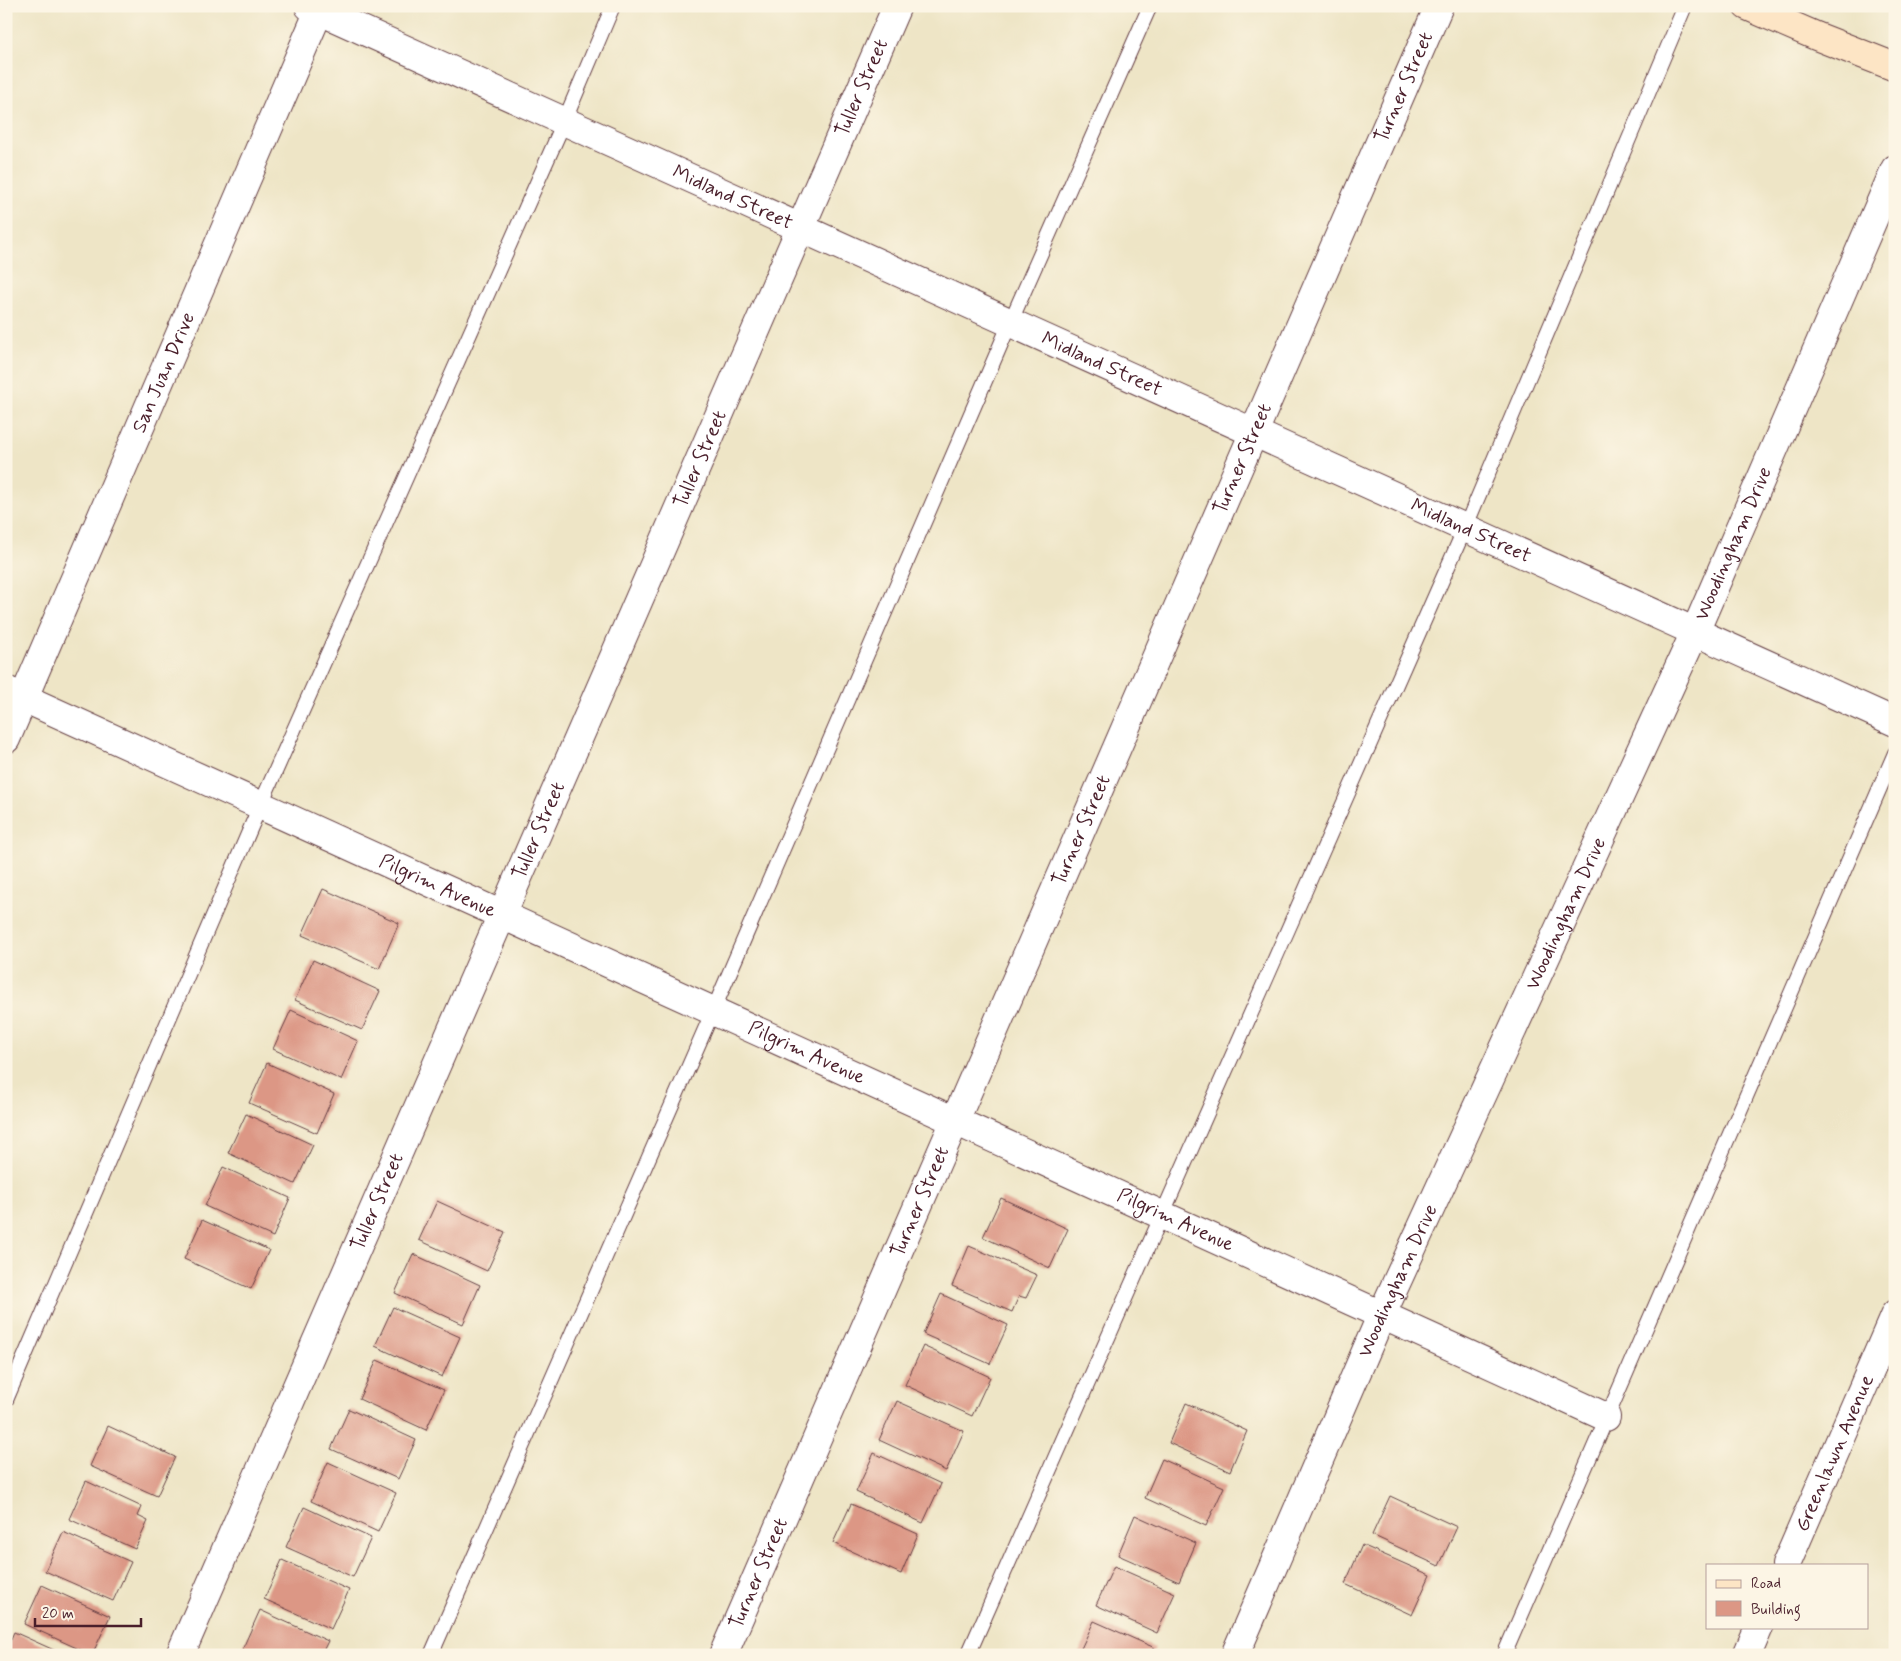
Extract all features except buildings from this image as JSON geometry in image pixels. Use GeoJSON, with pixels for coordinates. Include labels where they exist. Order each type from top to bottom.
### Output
{"type":"FeatureCollection","features":[{"type":"Feature","properties":{"kind":"main road"},"geometry":{"type":"LineString","coordinates":[[1747,6],[1895,67]]}},
{"type":"Feature","properties":{"kind":"street","name":"Tuller Street"},"geometry":{"type":"LineString","coordinates":[[180,1655],[897,6]]}},
{"type":"Feature","properties":{"kind":"street","name":"Turner Street"},"geometry":{"type":"LineString","coordinates":[[723,1655],[1438,6]]}},
{"type":"Feature","properties":{"kind":"street","name":"Midland Street"},"geometry":{"type":"LineString","coordinates":[[316,8],[564,122],[1895,722]]}},
{"type":"Feature","properties":{"kind":"street","name":"San Juan Drive"},"geometry":{"type":"LineString","coordinates":[[6,739],[15,694],[316,8]]}},
{"type":"Feature","properties":{"kind":"street","name":"Woodingham Drive"},"geometry":{"type":"LineString","coordinates":[[1235,1655],[1382,1314],[1696,632],[1895,169]]}},
{"type":"Feature","properties":{"kind":"street","name":"Pilgrim Avenue"},"geometry":{"type":"LineString","coordinates":[[15,694],[1606,1417]]}},
{"type":"Feature","properties":{"kind":"street","name":"Greenlawn Avenue"},"geometry":{"type":"LineString","coordinates":[[1786,1564],[1895,1314]]}},
{"type":"Feature","properties":{"kind":"street"},"geometry":{"type":"LineString","coordinates":[[1747,1655],[1759,1628]]}},
{"type":"Feature","properties":{"kind":"lane"},"geometry":{"type":"LineString","coordinates":[[6,1400],[260,806],[564,122],[613,6]]}},
{"type":"Feature","properties":{"kind":"lane"},"geometry":{"type":"LineString","coordinates":[[431,1655],[713,1011],[1010,323],[1150,6]]}},
{"type":"Feature","properties":{"kind":"lane"},"geometry":{"type":"LineString","coordinates":[[968,1655],[1465,528],[1685,6]]}},
{"type":"Feature","properties":{"kind":"lane"},"geometry":{"type":"LineString","coordinates":[[1504,1655],[1895,753]]}}]}
